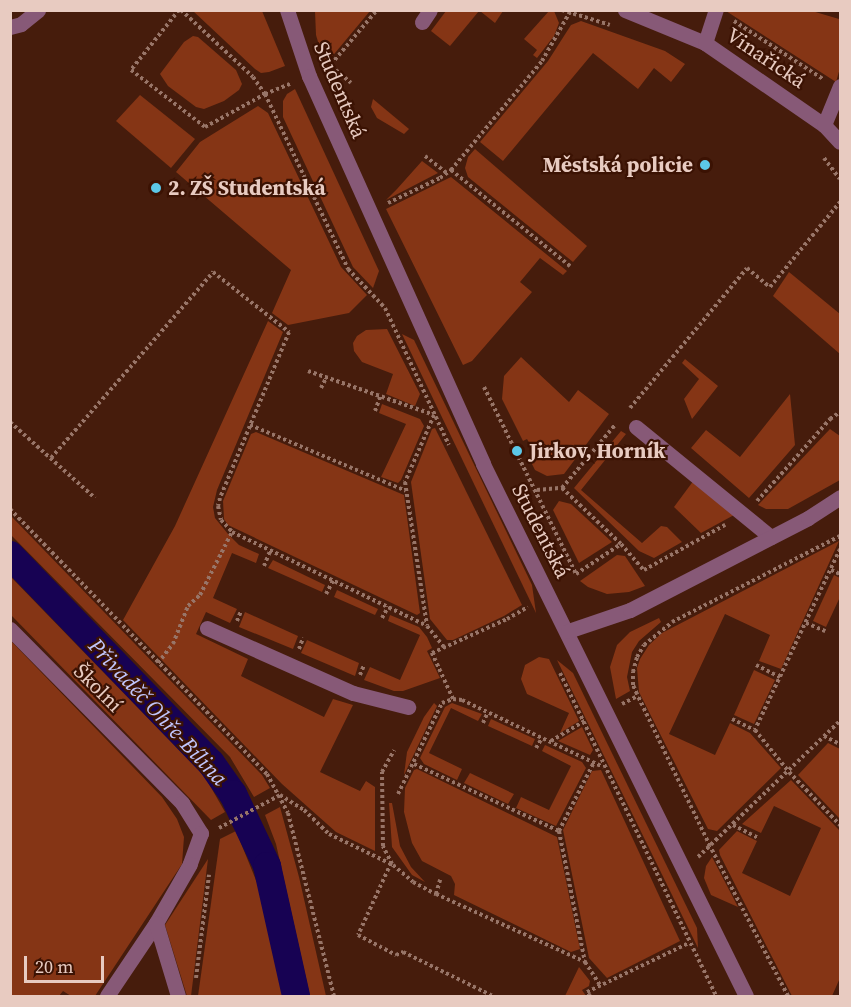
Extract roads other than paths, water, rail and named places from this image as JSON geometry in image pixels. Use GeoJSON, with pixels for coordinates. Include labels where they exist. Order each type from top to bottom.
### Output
{"type":"FeatureCollection","features":[{"type":"Feature","properties":{"kind":"street"},"geometry":{"type":"LineString","coordinates":[[10,27],[21,24],[38,10]]}},
{"type":"Feature","properties":{"kind":"street","name":"Studentská"},"geometry":{"type":"LineString","coordinates":[[286,10],[309,76],[483,464],[568,631],[746,996]]}},
{"type":"Feature","properties":{"kind":"street","name":"Vinařická"},"geometry":{"type":"LineString","coordinates":[[625,10],[705,43],[825,125],[840,142]]}},
{"type":"Feature","properties":{"kind":"street"},"geometry":{"type":"LineString","coordinates":[[705,43],[722,14]]}},
{"type":"Feature","properties":{"kind":"street"},"geometry":{"type":"LineString","coordinates":[[825,125],[840,88]]}},
{"type":"Feature","properties":{"kind":"street"},"geometry":{"type":"LineString","coordinates":[[636,427],[746,513],[771,537]]}},
{"type":"Feature","properties":{"kind":"street"},"geometry":{"type":"LineString","coordinates":[[568,631],[630,610],[808,518],[840,497]]}},
{"type":"Feature","properties":{"kind":"street"},"geometry":{"type":"LineString","coordinates":[[207,628],[353,693],[408,707]]}},
{"type":"Feature","properties":{"kind":"street","name":"Školní"},"geometry":{"type":"LineString","coordinates":[[10,629],[208,831],[156,923]]}},
{"type":"Feature","properties":{"kind":"street"},"geometry":{"type":"LineString","coordinates":[[107,996],[156,923]]}},
{"type":"Feature","properties":{"kind":"street"},"geometry":{"type":"LineString","coordinates":[[156,923],[178,996]]}},
{"type":"Feature","properties":{"kind":"waterway","name":"Přivaděč Ohře-Bílina"},"geometry":{"type":"LineString","coordinates":[[10,555],[211,763],[233,794],[267,866],[296,996]]}},
{"type":"Feature","properties":{"kind":"place","name":"Městská policie"},"geometry":{"type":"Point","coordinates":[705,165]}},
{"type":"Feature","properties":{"kind":"place","name":"2. ZŠ Studentská"},"geometry":{"type":"Point","coordinates":[156,188]}},
{"type":"Feature","properties":{"kind":"place","name":"Jirkov, Horník"},"geometry":{"type":"Point","coordinates":[517,451]}}]}
